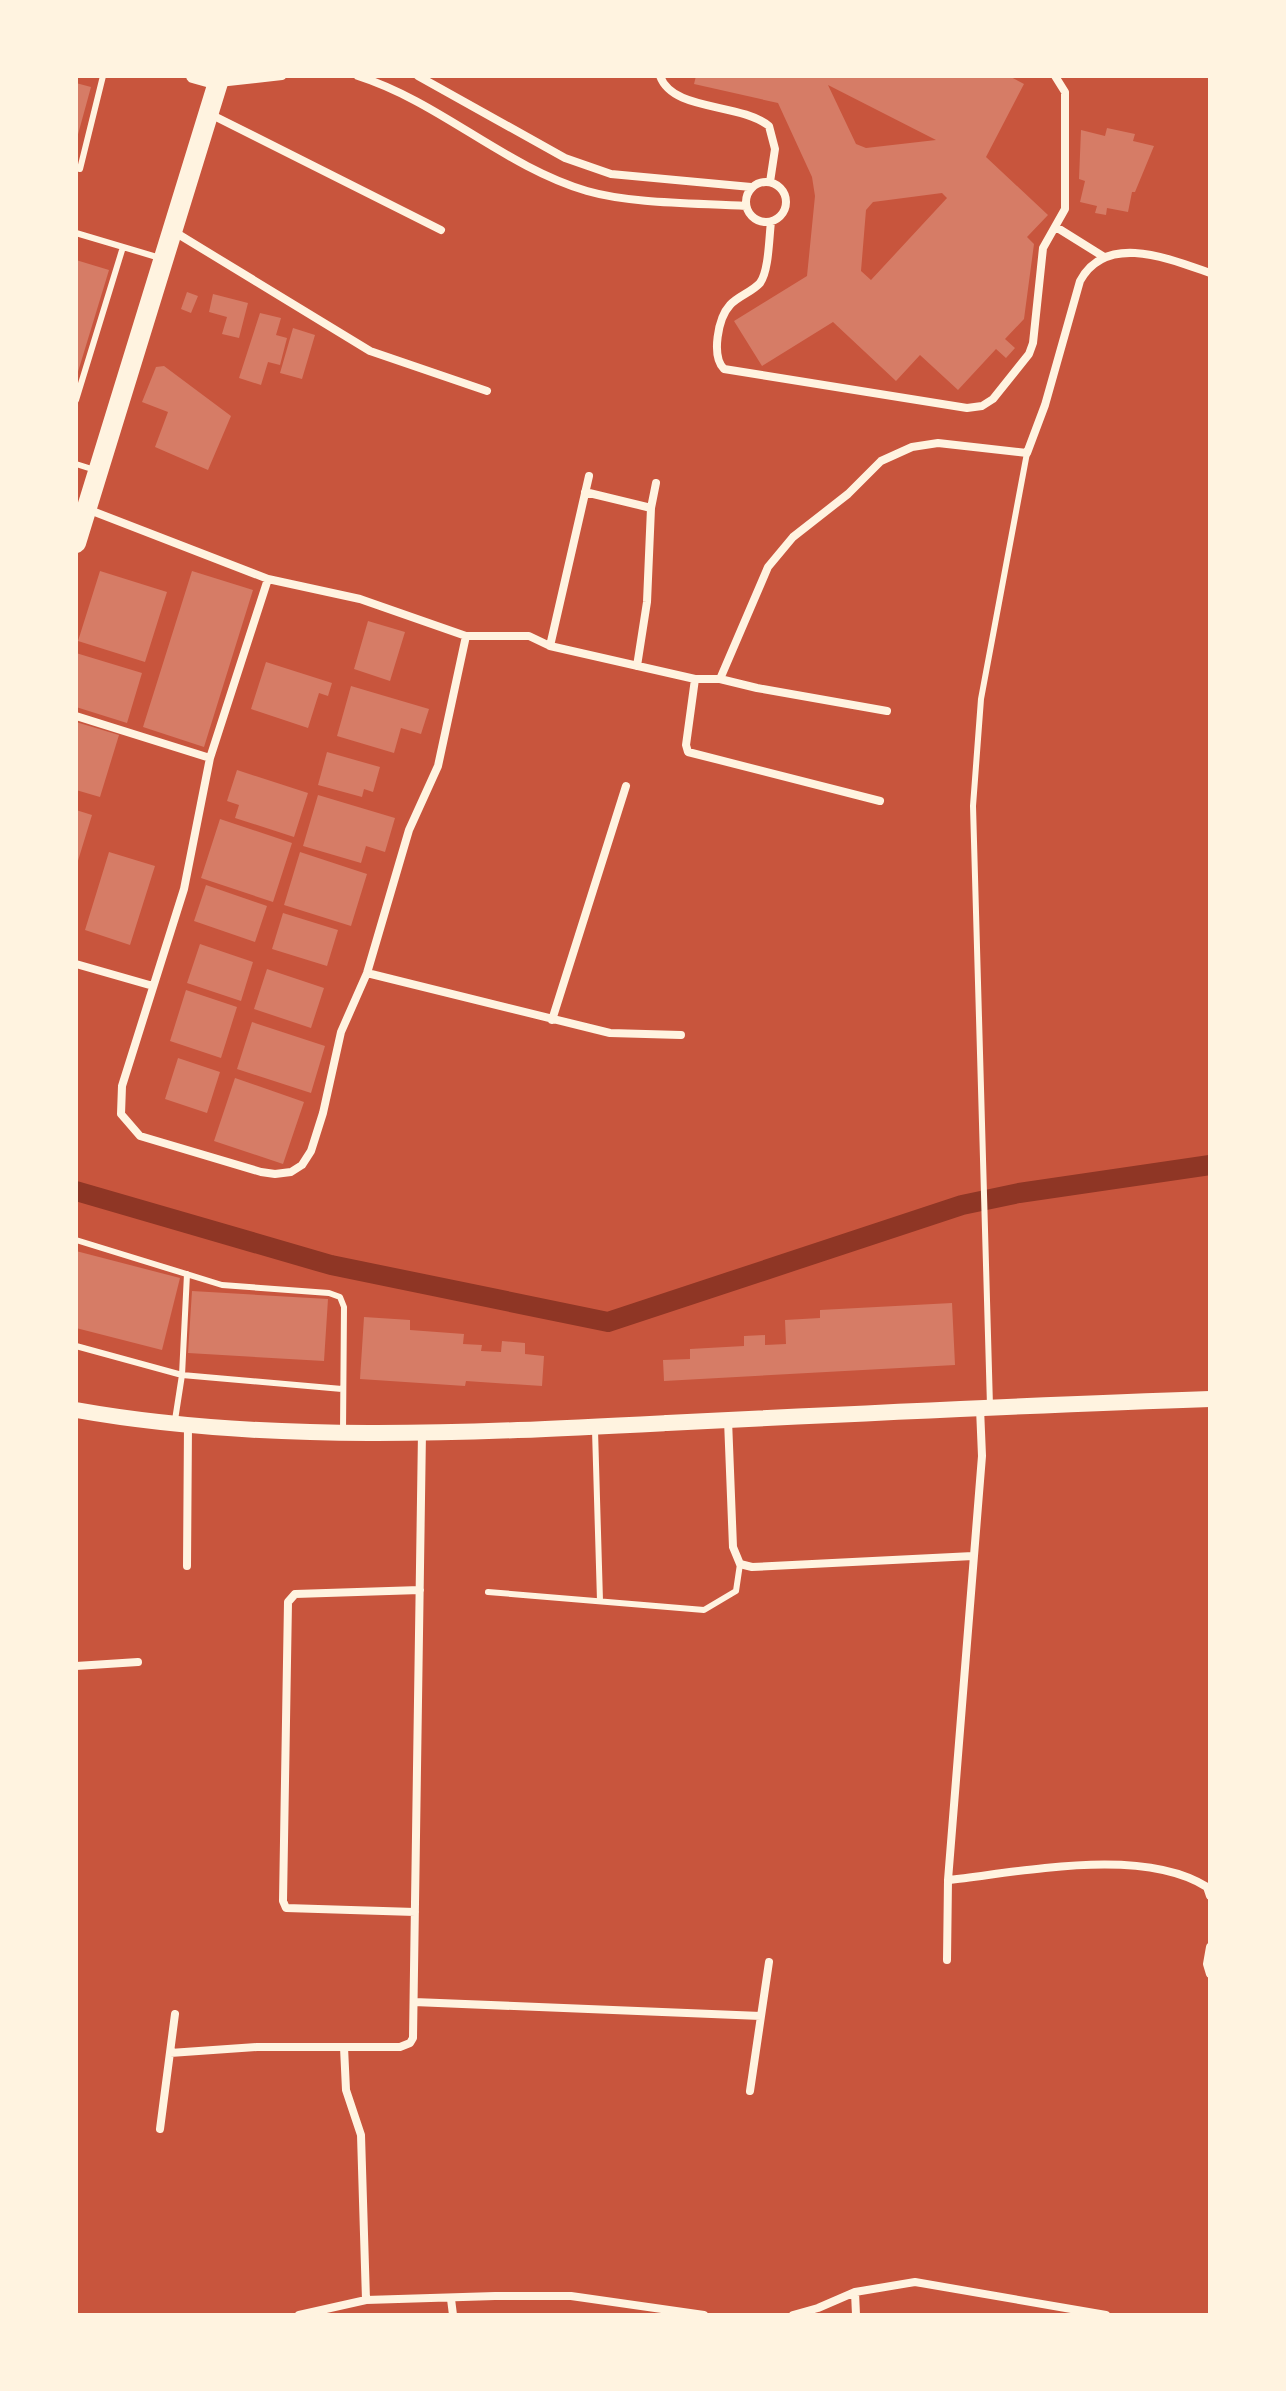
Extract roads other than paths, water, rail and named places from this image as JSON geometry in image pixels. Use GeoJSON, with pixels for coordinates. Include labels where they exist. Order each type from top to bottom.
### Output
{"type":"FeatureCollection","features":[{"type":"Feature","properties":{"kind":"main road"},"geometry":{"type":"LineString","coordinates":[[76,543],[219,79]]}},
{"type":"Feature","properties":{"kind":"main road"},"geometry":{"type":"LineString","coordinates":[[76,1410],[182,1424],[422,1432],[1210,1399]]}},
{"type":"Feature","properties":{"kind":"street"},"geometry":{"type":"LineString","coordinates":[[193,76],[219,79],[282,76]]}},
{"type":"Feature","properties":{"kind":"street"},"geometry":{"type":"LineString","coordinates":[[358,76],[402,93],[534,169],[588,191],[613,197],[746,206]]}},
{"type":"Feature","properties":{"kind":"street"},"geometry":{"type":"LineString","coordinates":[[418,76],[565,158],[590,168],[611,174],[751,187]]}},
{"type":"Feature","properties":{"kind":"street"},"geometry":{"type":"LineString","coordinates":[[660,76],[664,86],[679,97],[748,113],[769,126],[775,149],[770,182]]}},
{"type":"Feature","properties":{"kind":"street"},"geometry":{"type":"LineString","coordinates":[[771,222],[765,272],[760,282],[727,307],[716,351],[719,364],[731,371],[975,408],[993,399],[1029,354],[1043,248],[1065,209],[1065,92],[1055,76]]}},
{"type":"Feature","properties":{"kind":"street"},"geometry":{"type":"LineString","coordinates":[[209,114],[441,230]]}},
{"type":"Feature","properties":{"kind":"street"},"geometry":{"type":"LineString","coordinates":[[763,181],[782,189],[786,202],[782,214],[771,222],[758,221],[746,206],[751,187],[763,181]]}},
{"type":"Feature","properties":{"kind":"street"},"geometry":{"type":"LineString","coordinates":[[1056,227],[1104,257]]}},
{"type":"Feature","properties":{"kind":"street"},"geometry":{"type":"LineString","coordinates":[[173,230],[370,351],[487,391]]}},
{"type":"Feature","properties":{"kind":"street"},"geometry":{"type":"LineString","coordinates":[[720,679],[768,567],[793,537],[848,494],[881,461],[912,447],[938,443],[1027,453],[1045,405],[1080,281],[1086,270],[1104,257],[1157,254],[1210,273]]}},
{"type":"Feature","properties":{"kind":"street"},"geometry":{"type":"LineString","coordinates":[[550,646],[589,476]]}},
{"type":"Feature","properties":{"kind":"street"},"geometry":{"type":"LineString","coordinates":[[637,666],[647,602],[651,508],[656,483]]}},
{"type":"Feature","properties":{"kind":"street"},"geometry":{"type":"LineString","coordinates":[[585,492],[651,508]]}},
{"type":"Feature","properties":{"kind":"street"},"geometry":{"type":"LineString","coordinates":[[87,509],[268,579],[360,599],[466,636],[529,636],[550,646],[695,679],[720,679],[887,711]]}},
{"type":"Feature","properties":{"kind":"street"},"geometry":{"type":"LineString","coordinates":[[268,579],[210,758],[184,889],[122,1086],[121,1114],[140,1136],[275,1174],[291,1172],[302,1165],[311,1151],[341,1032],[367,973],[409,830],[438,766],[466,636]]}},
{"type":"Feature","properties":{"kind":"street"},"geometry":{"type":"LineString","coordinates":[[695,679],[686,745],[688,752],[880,801]]}},
{"type":"Feature","properties":{"kind":"street"},"geometry":{"type":"LineString","coordinates":[[76,716],[210,758]]}},
{"type":"Feature","properties":{"kind":"street"},"geometry":{"type":"LineString","coordinates":[[552,1020],[626,786]]}},
{"type":"Feature","properties":{"kind":"street"},"geometry":{"type":"LineString","coordinates":[[76,964],[153,986]]}},
{"type":"Feature","properties":{"kind":"street"},"geometry":{"type":"LineString","coordinates":[[367,973],[610,1033],[681,1035]]}},
{"type":"Feature","properties":{"kind":"street"},"geometry":{"type":"LineString","coordinates":[[947,1960],[948,1880],[985,1407]]}},
{"type":"Feature","properties":{"kind":"street"},"geometry":{"type":"LineString","coordinates":[[728,1420],[733,1547],[740,1564],[752,1567],[973,1556]]}},
{"type":"Feature","properties":{"kind":"street"},"geometry":{"type":"LineString","coordinates":[[182,1424],[187,1566]]}},
{"type":"Feature","properties":{"kind":"street"},"geometry":{"type":"LineString","coordinates":[[170,2053],[257,2047],[406,2046],[413,2038],[422,1432]]}},
{"type":"Feature","properties":{"kind":"street"},"geometry":{"type":"LineString","coordinates":[[415,1912],[286,1908],[283,1901],[284,1713],[290,1597],[295,1594],[420,1590]]}},
{"type":"Feature","properties":{"kind":"street"},"geometry":{"type":"LineString","coordinates":[[76,1666],[138,1662]]}},
{"type":"Feature","properties":{"kind":"street"},"geometry":{"type":"LineString","coordinates":[[948,1880],[1094,1865],[1146,1866],[1194,1879],[1207,1887],[1210,1896]]}},
{"type":"Feature","properties":{"kind":"street"},"geometry":{"type":"LineString","coordinates":[[1210,1947],[1207,1964],[1210,1974]]}},
{"type":"Feature","properties":{"kind":"street"},"geometry":{"type":"LineString","coordinates":[[750,2091],[769,1962]]}},
{"type":"Feature","properties":{"kind":"street"},"geometry":{"type":"LineString","coordinates":[[414,2002],[761,2016]]}},
{"type":"Feature","properties":{"kind":"street"},"geometry":{"type":"LineString","coordinates":[[160,2129],[175,2014]]}},
{"type":"Feature","properties":{"kind":"street"},"geometry":{"type":"LineString","coordinates":[[344,2047],[346,2090],[361,2135],[366,2300]]}},
{"type":"Feature","properties":{"kind":"street"},"geometry":{"type":"LineString","coordinates":[[793,2315],[855,2292],[915,2282],[1100,2315]]}},
{"type":"Feature","properties":{"kind":"street"},"geometry":{"type":"LineString","coordinates":[[855,2292],[856,2315]]}},
{"type":"Feature","properties":{"kind":"street"},"geometry":{"type":"LineString","coordinates":[[299,2315],[366,2300],[495,2296],[571,2296],[704,2315]]}},
{"type":"Feature","properties":{"kind":"street"},"geometry":{"type":"LineString","coordinates":[[451,2299],[453,2315]]}},
{"type":"Feature","properties":{"kind":"lane"},"geometry":{"type":"LineString","coordinates":[[76,168],[80,169],[103,76]]}},
{"type":"Feature","properties":{"kind":"lane"},"geometry":{"type":"LineString","coordinates":[[76,233],[164,259]]}},
{"type":"Feature","properties":{"kind":"lane"},"geometry":{"type":"LineString","coordinates":[[76,400],[123,247]]}},
{"type":"Feature","properties":{"kind":"lane"},"geometry":{"type":"LineString","coordinates":[[985,1407],[985,1254],[973,806],[981,699],[1027,453]]}},
{"type":"Feature","properties":{"kind":"lane"},"geometry":{"type":"LineString","coordinates":[[76,464],[98,470]]}},
{"type":"Feature","properties":{"kind":"lane"},"geometry":{"type":"LineString","coordinates":[[76,1240],[222,1285],[329,1293],[340,1297],[344,1307],[343,1431]]}},
{"type":"Feature","properties":{"kind":"lane"},"geometry":{"type":"LineString","coordinates":[[182,1424],[187,1274]]}},
{"type":"Feature","properties":{"kind":"lane"},"geometry":{"type":"LineString","coordinates":[[76,1346],[182,1375],[342,1389]]}},
{"type":"Feature","properties":{"kind":"lane"},"geometry":{"type":"LineString","coordinates":[[595,1427],[600,1601]]}},
{"type":"Feature","properties":{"kind":"lane"},"geometry":{"type":"LineString","coordinates":[[488,1592],[709,1609],[736,1591],[740,1564]]}},
{"type":"Feature","properties":{"kind":"waterway"},"geometry":{"type":"LineString","coordinates":[[76,1191],[331,1265],[608,1322],[962,1205],[1019,1193],[1210,1165]]}}]}
